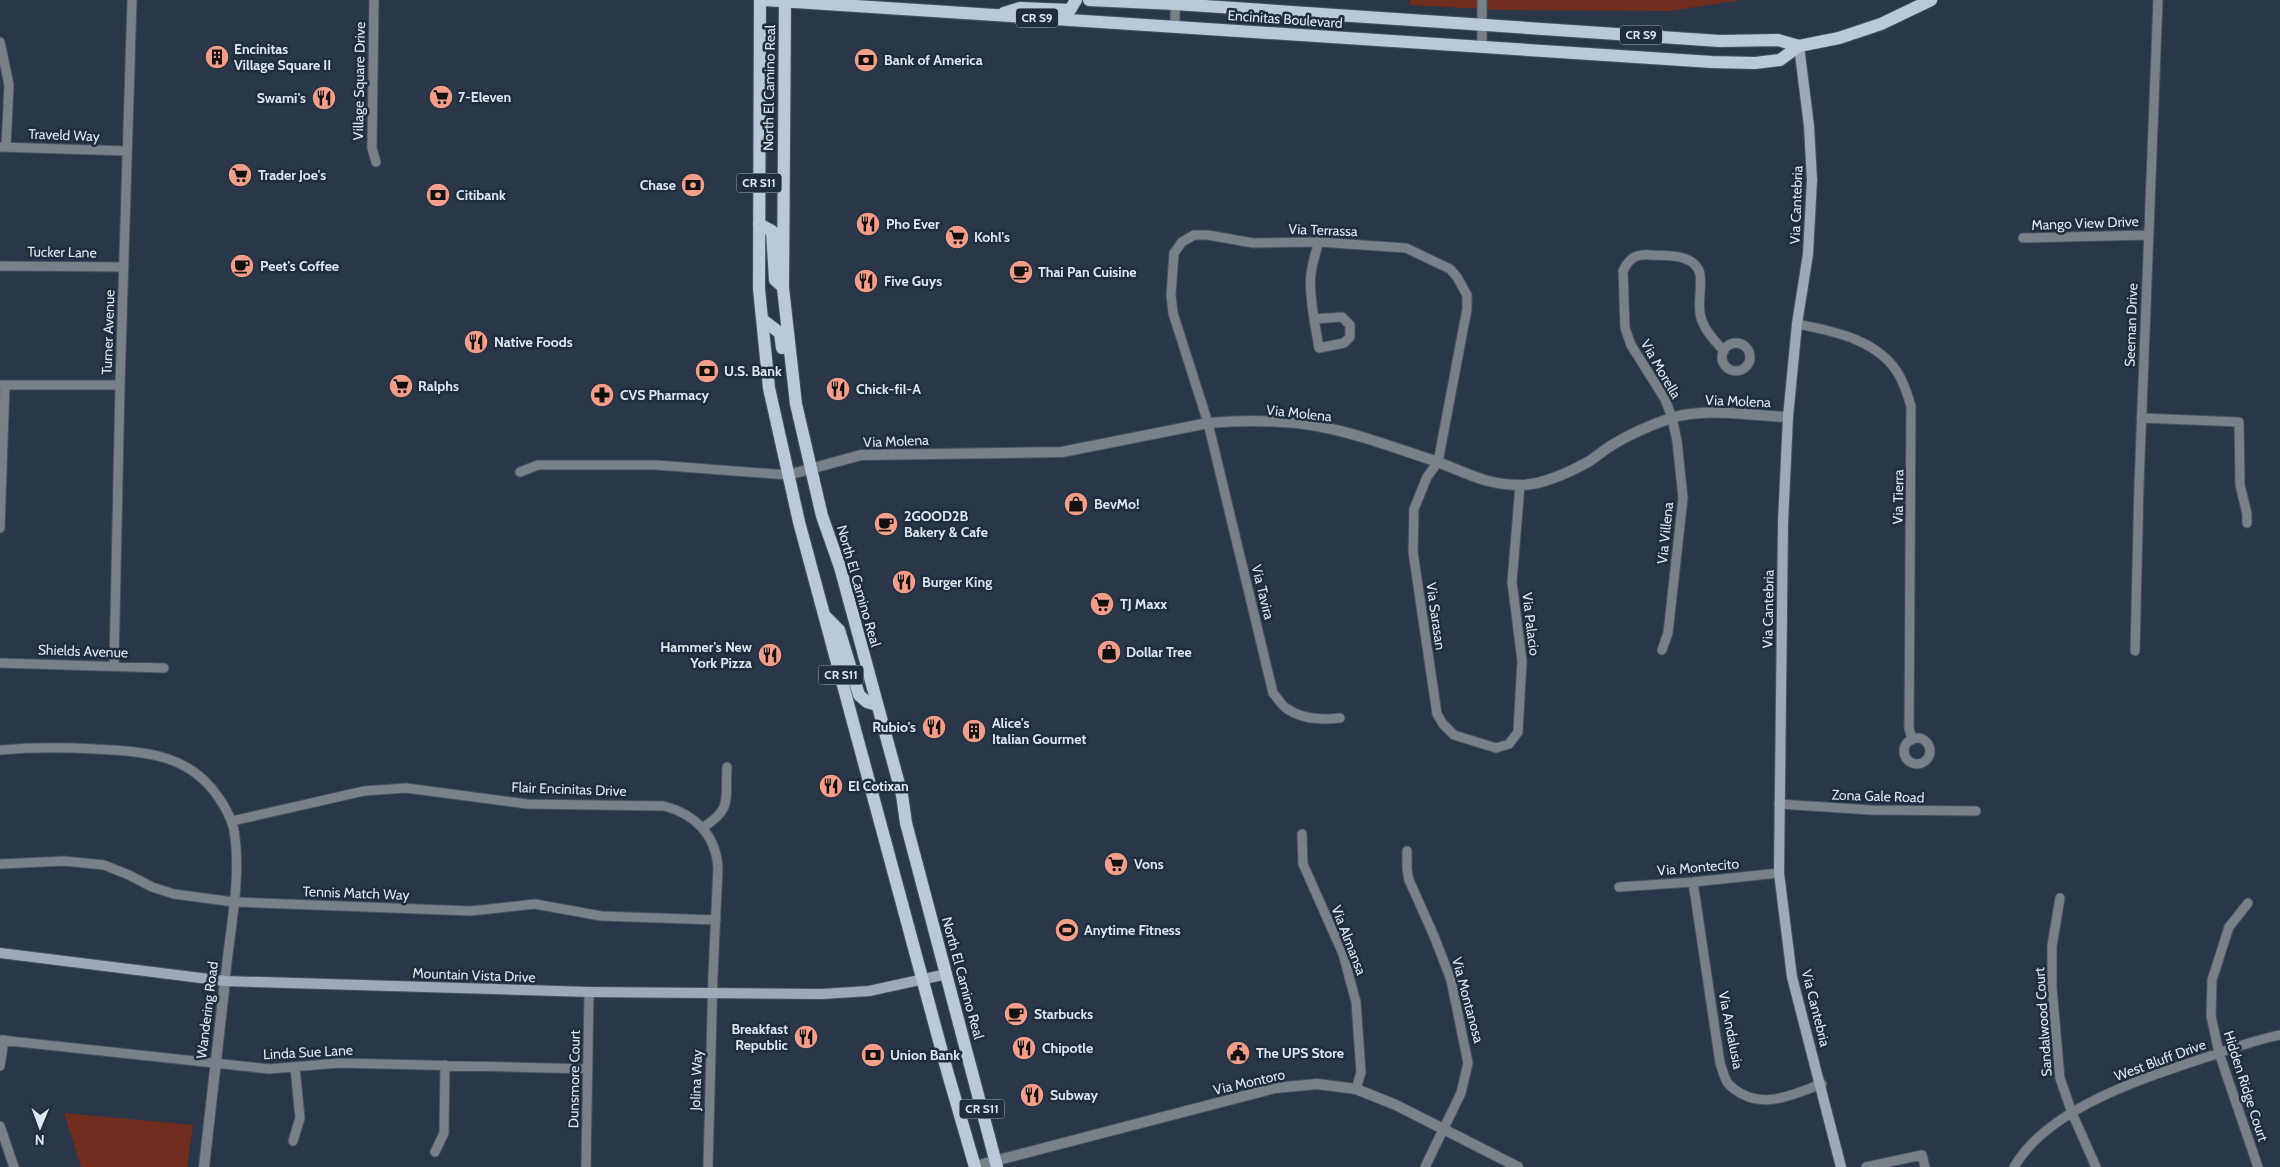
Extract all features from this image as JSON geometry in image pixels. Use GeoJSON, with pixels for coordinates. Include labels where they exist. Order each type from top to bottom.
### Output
{"type":"FeatureCollection","features":[{"type":"Feature","properties":{"kind":"main road","name":"North El Camino Real"},"geometry":{"type":"LineString","coordinates":[[760,0],[759,289],[770,388],[788,475],[825,616],[975,1167]]}},
{"type":"Feature","properties":{"kind":"main road","name":"Encinitas Boulevard"},"geometry":{"type":"LineString","coordinates":[[764,0],[1755,63],[1780,60],[1799,46],[1839,38],[1881,24],[1931,0]]}},
{"type":"Feature","properties":{"kind":"main road"},"geometry":{"type":"LineString","coordinates":[[994,16],[1020,8],[1070,10],[1076,0]]}},
{"type":"Feature","properties":{"kind":"main road","name":"Encinitas Boulevard"},"geometry":{"type":"LineString","coordinates":[[1089,0],[1175,2],[1482,25],[1720,40],[1778,40],[1799,46]]}},
{"type":"Feature","properties":{"kind":"main road","name":"North El Camino Real"},"geometry":{"type":"LineString","coordinates":[[785,1],[783,288],[796,404],[822,516],[840,567],[902,795],[906,823],[996,1164]]}},
{"type":"Feature","properties":{"kind":"main road","name":"Via Cantebria"},"geometry":{"type":"LineString","coordinates":[[1799,46],[1809,126],[1812,180],[1808,254],[1797,324],[1788,417],[1783,522],[1779,873],[1792,977],[1822,1084],[1841,1167]]}},
{"type":"Feature","properties":{"kind":"main road"},"geometry":{"type":"LineString","coordinates":[[759,224],[772,231],[775,280],[783,288]]}},
{"type":"Feature","properties":{"kind":"main road"},"geometry":{"type":"LineString","coordinates":[[763,320],[780,333],[790,403],[799,420]]}},
{"type":"Feature","properties":{"kind":"main road"},"geometry":{"type":"LineString","coordinates":[[825,616],[839,630],[859,695],[867,702],[877,705]]}},
{"type":"Feature","properties":{"kind":"main road","name":"Mountain Vista Drive"},"geometry":{"type":"LineString","coordinates":[[0,953],[225,980],[589,992],[810,994],[869,991],[947,974]]}},
{"type":"Feature","properties":{"kind":"street","name":"Turner Avenue"},"geometry":{"type":"LineString","coordinates":[[114,666],[120,385],[132,0]]}},
{"type":"Feature","properties":{"kind":"street","name":"Village Square Drive"},"geometry":{"type":"LineString","coordinates":[[374,0],[372,148],[376,162]]}},
{"type":"Feature","properties":{"kind":"street"},"geometry":{"type":"LineString","coordinates":[[1482,0],[1482,47]]}},
{"type":"Feature","properties":{"kind":"street","name":"Seeman Drive"},"geometry":{"type":"LineString","coordinates":[[2135,651],[2141,418],[2158,0]]}},
{"type":"Feature","properties":{"kind":"street"},"geometry":{"type":"LineString","coordinates":[[1175,2],[1175,26]]}},
{"type":"Feature","properties":{"kind":"street"},"geometry":{"type":"LineString","coordinates":[[0,42],[9,85],[3,147]]}},
{"type":"Feature","properties":{"kind":"street","name":"Traveld Way"},"geometry":{"type":"LineString","coordinates":[[3,147],[127,151]]}},
{"type":"Feature","properties":{"kind":"street","name":"Via Terrassa"},"geometry":{"type":"LineString","coordinates":[[1208,423],[1173,313],[1174,253],[1182,242],[1194,235],[1208,235],[1253,242],[1319,242],[1406,248],[1450,269],[1467,295],[1467,308],[1438,462]]}},
{"type":"Feature","properties":{"kind":"street","name":"Mango View Drive"},"geometry":{"type":"LineString","coordinates":[[2023,238],[2148,235]]}},
{"type":"Feature","properties":{"kind":"street"},"geometry":{"type":"LineString","coordinates":[[1314,319],[1342,317],[1350,325],[1350,337],[1344,343],[1319,348],[1314,319],[1310,290],[1310,267],[1319,242]]}},
{"type":"Feature","properties":{"kind":"street","name":"Via Morella"},"geometry":{"type":"LineString","coordinates":[[1672,418],[1665,399],[1631,345],[1624,328],[1623,271],[1633,256],[1680,257],[1693,263],[1700,273],[1700,314],[1708,334],[1724,351]]}},
{"type":"Feature","properties":{"kind":"street","name":"Tucker Lane"},"geometry":{"type":"LineString","coordinates":[[0,266],[124,267]]}},
{"type":"Feature","properties":{"kind":"street","name":"Via Tierra"},"geometry":{"type":"LineString","coordinates":[[1797,324],[1836,331],[1874,350],[1886,359],[1900,376],[1912,406],[1909,728],[1912,740]]}},
{"type":"Feature","properties":{"kind":"street"},"geometry":{"type":"LineString","coordinates":[[0,528],[2,524],[3,385],[120,385]]}},
{"type":"Feature","properties":{"kind":"street","name":"Via Molena"},"geometry":{"type":"LineString","coordinates":[[788,475],[861,455],[1062,452],[1208,423],[1230,421],[1285,422],[1317,426],[1359,436],[1438,462],[1484,482],[1520,485],[1568,472],[1589,461],[1612,445],[1672,418],[1718,412],[1788,417]]}},
{"type":"Feature","properties":{"kind":"street","name":"Via Villena"},"geometry":{"type":"LineString","coordinates":[[1662,650],[1668,633],[1683,498],[1672,418]]}},
{"type":"Feature","properties":{"kind":"street"},"geometry":{"type":"LineString","coordinates":[[2141,418],[2239,422],[2240,485],[2247,514],[2247,523]]}},
{"type":"Feature","properties":{"kind":"street","name":"Via Tavira"},"geometry":{"type":"LineString","coordinates":[[1208,423],[1273,693],[1285,708],[1299,714],[1321,720],[1340,718]]}},
{"type":"Feature","properties":{"kind":"street","name":"Via Sarasan"},"geometry":{"type":"LineString","coordinates":[[1438,462],[1426,477],[1414,509],[1412,552],[1437,714],[1443,724],[1454,735],[1491,745]]}},
{"type":"Feature","properties":{"kind":"street"},"geometry":{"type":"LineString","coordinates":[[520,472],[538,465],[656,465],[788,475]]}},
{"type":"Feature","properties":{"kind":"street","name":"Via Palacio"},"geometry":{"type":"LineString","coordinates":[[1491,745],[1496,748],[1509,744],[1518,732],[1522,661],[1512,582],[1520,485]]}},
{"type":"Feature","properties":{"kind":"street","name":"Shields Avenue"},"geometry":{"type":"LineString","coordinates":[[0,663],[164,668]]}},
{"type":"Feature","properties":{"kind":"street"},"geometry":{"type":"LineString","coordinates":[[0,750],[41,746],[139,751],[180,762],[196,771],[212,787],[232,821]]}},
{"type":"Feature","properties":{"kind":"street"},"geometry":{"type":"LineString","coordinates":[[702,828],[718,818],[725,809],[727,767]]}},
{"type":"Feature","properties":{"kind":"street","name":"Flair Encinitas Drive"},"geometry":{"type":"LineString","coordinates":[[232,821],[364,791],[406,788],[527,804],[664,806],[680,810],[695,819],[712,840],[717,853],[712,994]]}},
{"type":"Feature","properties":{"kind":"street","name":"Zona Gale Road"},"geometry":{"type":"LineString","coordinates":[[1779,804],[1871,810],[1976,812]]}},
{"type":"Feature","properties":{"kind":"street","name":"Wandering Road"},"geometry":{"type":"LineString","coordinates":[[204,1167],[234,902],[236,856],[232,821]]}},
{"type":"Feature","properties":{"kind":"street","name":"Via Almansa"},"geometry":{"type":"LineString","coordinates":[[1302,834],[1302,864],[1343,954],[1356,1002],[1361,1072],[1356,1089]]}},
{"type":"Feature","properties":{"kind":"street","name":"Via Montanosa"},"geometry":{"type":"LineString","coordinates":[[1407,851],[1409,880],[1451,980],[1467,1052],[1466,1073],[1461,1093],[1425,1167]]}},
{"type":"Feature","properties":{"kind":"street","name":"Tennis Match Way"},"geometry":{"type":"LineString","coordinates":[[0,864],[64,861],[104,865],[128,874],[152,887],[174,894],[234,902],[471,911],[535,904],[601,916],[716,920]]}},
{"type":"Feature","properties":{"kind":"street","name":"Via Montecito"},"geometry":{"type":"LineString","coordinates":[[1619,886],[1693,882],[1779,873]]}},
{"type":"Feature","properties":{"kind":"street","name":"Via Andalusia"},"geometry":{"type":"LineString","coordinates":[[1693,882],[1720,1063],[1727,1082],[1734,1089],[1752,1099],[1763,1100],[1778,1099],[1822,1084]]}},
{"type":"Feature","properties":{"kind":"street","name":"Sandalwood Court"},"geometry":{"type":"LineString","coordinates":[[2060,898],[2052,946],[2052,988],[2060,1078],[2072,1113],[2096,1167]]}},
{"type":"Feature","properties":{"kind":"street","name":"Hidden Ridge Court"},"geometry":{"type":"LineString","coordinates":[[2248,903],[2230,927],[2212,980],[2211,1016],[2219,1053],[2258,1167]]}},
{"type":"Feature","properties":{"kind":"street","name":"Dunsmore Court"},"geometry":{"type":"LineString","coordinates":[[586,1167],[589,992]]}},
{"type":"Feature","properties":{"kind":"street","name":"Jolina Way"},"geometry":{"type":"LineString","coordinates":[[708,1167],[712,994]]}},
{"type":"Feature","properties":{"kind":"street","name":"West Bluff Drive"},"geometry":{"type":"LineString","coordinates":[[2014,1167],[2034,1141],[2072,1113],[2135,1081],[2280,1035]]}},
{"type":"Feature","properties":{"kind":"street"},"geometry":{"type":"LineString","coordinates":[[0,1066],[2,1040]]}},
{"type":"Feature","properties":{"kind":"street","name":"Linda Sue Lane"},"geometry":{"type":"LineString","coordinates":[[2,1040],[269,1069],[339,1063],[588,1069]]}},
{"type":"Feature","properties":{"kind":"street"},"geometry":{"type":"LineString","coordinates":[[436,1152],[444,1133],[445,1065]]}},
{"type":"Feature","properties":{"kind":"street"},"geometry":{"type":"LineString","coordinates":[[293,1141],[300,1118],[295,1068]]}},
{"type":"Feature","properties":{"kind":"street","name":"Via Montoro"},"geometry":{"type":"LineString","coordinates":[[975,1167],[996,1164],[1275,1088],[1317,1084],[1356,1089],[1396,1105],[1518,1167]]}},
{"type":"Feature","properties":{"kind":"street"},"geometry":{"type":"LineString","coordinates":[[0,1126],[14,1167]]}},
{"type":"Feature","properties":{"kind":"street"},"geometry":{"type":"LineString","coordinates":[[1866,1167],[1922,1155],[1924,1167]]}},
{"type":"Feature","properties":{"kind":"shaded area"},"geometry":{"type":"Polygon","coordinates":[[[1410,0],[1741,0],[1670,11],[1501,10],[1410,5],[1410,0]]]}},
{"type":"Feature","properties":{"kind":"shaded area"},"geometry":{"type":"Polygon","coordinates":[[[64,1113],[193,1125],[187,1167],[81,1167],[64,1113]]]}},
{"type":"Feature","properties":{"kind":"place","name":"Encinitas Village Square II"},"geometry":{"type":"Point","coordinates":[217,57]}},
{"type":"Feature","properties":{"kind":"place","name":"Bank of America"},"geometry":{"type":"Point","coordinates":[866,60]}},
{"type":"Feature","properties":{"kind":"place","name":"7-Eleven"},"geometry":{"type":"Point","coordinates":[441,97]}},
{"type":"Feature","properties":{"kind":"place","name":"Swami's"},"geometry":{"type":"Point","coordinates":[324,98]}},
{"type":"Feature","properties":{"kind":"place","name":"Trader Joe's"},"geometry":{"type":"Point","coordinates":[240,175]}},
{"type":"Feature","properties":{"kind":"place","name":"Chase"},"geometry":{"type":"Point","coordinates":[693,185]}},
{"type":"Feature","properties":{"kind":"place","name":"Citibank"},"geometry":{"type":"Point","coordinates":[438,195]}},
{"type":"Feature","properties":{"kind":"place","name":"Pho Ever"},"geometry":{"type":"Point","coordinates":[868,224]}},
{"type":"Feature","properties":{"kind":"place","name":"Kohl's"},"geometry":{"type":"Point","coordinates":[957,237]}},
{"type":"Feature","properties":{"kind":"place","name":"Peet's Coffee"},"geometry":{"type":"Point","coordinates":[242,266]}},
{"type":"Feature","properties":{"kind":"place","name":"Thai Pan Cuisine"},"geometry":{"type":"Point","coordinates":[1021,272]}},
{"type":"Feature","properties":{"kind":"place","name":"Five Guys"},"geometry":{"type":"Point","coordinates":[866,281]}},
{"type":"Feature","properties":{"kind":"place","name":"Native Foods"},"geometry":{"type":"Point","coordinates":[476,342]}},
{"type":"Feature","properties":{"kind":"place","name":"U.S. Bank"},"geometry":{"type":"Point","coordinates":[707,371]}},
{"type":"Feature","properties":{"kind":"place","name":"Ralphs"},"geometry":{"type":"Point","coordinates":[401,386]}},
{"type":"Feature","properties":{"kind":"place","name":"Chick-fil-A"},"geometry":{"type":"Point","coordinates":[838,389]}},
{"type":"Feature","properties":{"kind":"place","name":"CVS Pharmacy"},"geometry":{"type":"Point","coordinates":[602,395]}},
{"type":"Feature","properties":{"kind":"place","name":"BevMo!"},"geometry":{"type":"Point","coordinates":[1076,504]}},
{"type":"Feature","properties":{"kind":"place","name":"2GOOD2B Bakery & Cafe"},"geometry":{"type":"Point","coordinates":[886,524]}},
{"type":"Feature","properties":{"kind":"place","name":"Burger King"},"geometry":{"type":"Point","coordinates":[904,582]}},
{"type":"Feature","properties":{"kind":"place","name":"TJ Maxx"},"geometry":{"type":"Point","coordinates":[1102,604]}},
{"type":"Feature","properties":{"kind":"place","name":"Dollar Tree"},"geometry":{"type":"Point","coordinates":[1109,652]}},
{"type":"Feature","properties":{"kind":"place","name":"Hammer's New York Pizza"},"geometry":{"type":"Point","coordinates":[770,655]}},
{"type":"Feature","properties":{"kind":"place","name":"Rubio's"},"geometry":{"type":"Point","coordinates":[934,727]}},
{"type":"Feature","properties":{"kind":"place","name":"Alice's Italian Gourmet"},"geometry":{"type":"Point","coordinates":[974,731]}},
{"type":"Feature","properties":{"kind":"place","name":"El Cotixan"},"geometry":{"type":"Point","coordinates":[831,786]}},
{"type":"Feature","properties":{"kind":"place","name":"Vons"},"geometry":{"type":"Point","coordinates":[1116,864]}},
{"type":"Feature","properties":{"kind":"place","name":"Anytime Fitness"},"geometry":{"type":"Point","coordinates":[1067,930]}},
{"type":"Feature","properties":{"kind":"place","name":"Starbucks"},"geometry":{"type":"Point","coordinates":[1016,1014]}},
{"type":"Feature","properties":{"kind":"place","name":"Breakfast Republic"},"geometry":{"type":"Point","coordinates":[806,1037]}},
{"type":"Feature","properties":{"kind":"place","name":"Chipotle"},"geometry":{"type":"Point","coordinates":[1024,1048]}},
{"type":"Feature","properties":{"kind":"place","name":"The UPS Store"},"geometry":{"type":"Point","coordinates":[1238,1053]}},
{"type":"Feature","properties":{"kind":"place","name":"Union Bank"},"geometry":{"type":"Point","coordinates":[873,1055]}},
{"type":"Feature","properties":{"kind":"place","name":"Subway"},"geometry":{"type":"Point","coordinates":[1032,1095]}}]}
